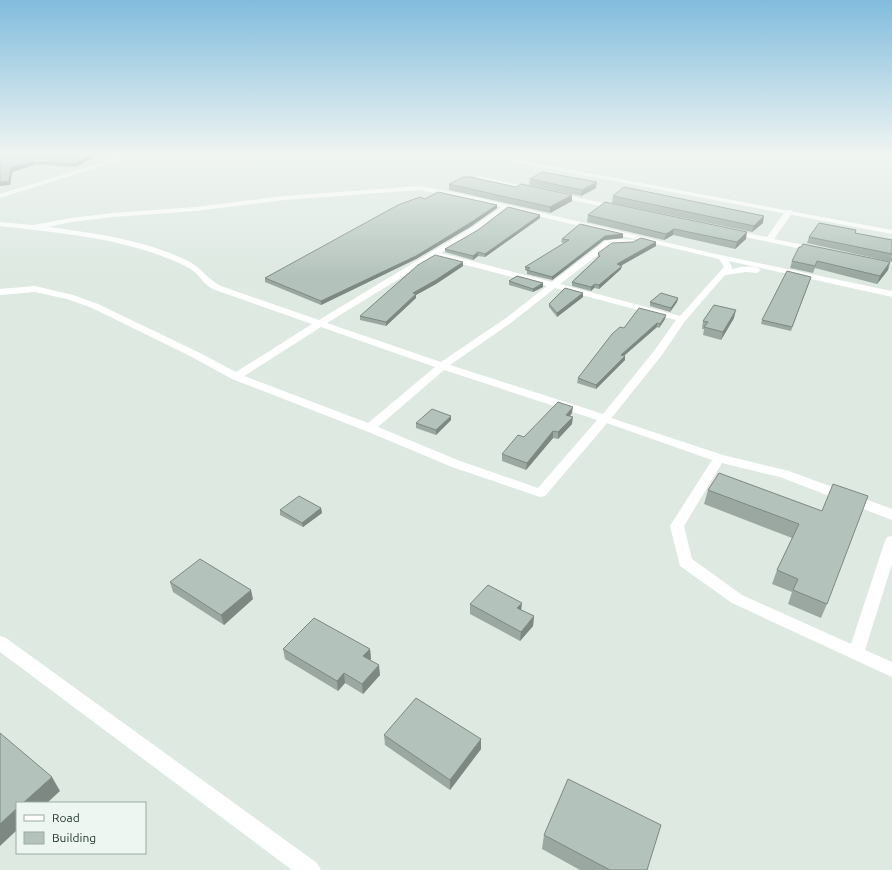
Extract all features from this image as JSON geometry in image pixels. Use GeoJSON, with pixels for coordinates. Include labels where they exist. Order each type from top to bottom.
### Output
{"type":"FeatureCollection","features":[{"type":"Feature","properties":{"kind":"street"},"geometry":{"type":"LineString","coordinates":[[32,228],[71,220],[113,215],[196,209],[284,198],[338,194]]}},
{"type":"Feature","properties":{"kind":"street"},"geometry":{"type":"LineString","coordinates":[[450,194],[722,257],[892,294]]}},
{"type":"Feature","properties":{"kind":"street"},"geometry":{"type":"LineString","coordinates":[[552,194],[624,209]]}},
{"type":"Feature","properties":{"kind":"street"},"geometry":{"type":"LineString","coordinates":[[690,194],[892,232]]}},
{"type":"Feature","properties":{"kind":"street"},"geometry":{"type":"LineString","coordinates":[[236,377],[319,324],[474,230],[506,207]]}},
{"type":"Feature","properties":{"kind":"street"},"geometry":{"type":"LineString","coordinates":[[769,240],[789,212]]}},
{"type":"Feature","properties":{"kind":"street"},"geometry":{"type":"LineString","coordinates":[[0,224],[121,242],[167,255],[199,271],[206,280],[215,287],[442,366],[719,458],[784,474],[883,510],[892,515]]}},
{"type":"Feature","properties":{"kind":"street"},"geometry":{"type":"LineString","coordinates":[[724,230],[823,252]]}},
{"type":"Feature","properties":{"kind":"street"},"geometry":{"type":"LineString","coordinates":[[370,428],[442,366],[509,320],[611,242],[664,243]]}},
{"type":"Feature","properties":{"kind":"street"},"geometry":{"type":"LineString","coordinates":[[434,254],[682,319]]}},
{"type":"Feature","properties":{"kind":"street"},"geometry":{"type":"LineString","coordinates":[[0,292],[35,289],[70,297],[95,306],[194,354],[236,377],[370,428],[456,464],[540,493],[605,419],[658,353],[682,319],[728,267],[722,257]]}},
{"type":"Feature","properties":{"kind":"street"},"geometry":{"type":"LineString","coordinates":[[723,273],[746,269],[786,271]]}},
{"type":"Feature","properties":{"kind":"street"},"geometry":{"type":"LineString","coordinates":[[719,458],[678,526],[685,562],[737,599],[892,670]]}},
{"type":"Feature","properties":{"kind":"street"},"geometry":{"type":"LineString","coordinates":[[856,653],[892,541]]}},
{"type":"Feature","properties":{"kind":"street"},"geometry":{"type":"LineString","coordinates":[[0,643],[310,870]]}},
{"type":"Feature","properties":{"kind":"building"},"geometry":{"type":"Polygon","coordinates":[[[435,194],[445,194],[497,205],[416,256],[321,301],[265,278],[398,205],[420,197],[425,199],[435,194]]]}},
{"type":"Feature","properties":{"kind":"building"},"geometry":{"type":"Polygon","coordinates":[[[491,194],[566,194],[572,195],[550,207],[491,194]]]}},
{"type":"Feature","properties":{"kind":"building"},"geometry":{"type":"Polygon","coordinates":[[[616,194],[656,194],[764,216],[754,226],[613,196],[616,194]]]}},
{"type":"Feature","properties":{"kind":"building"},"geometry":{"type":"Polygon","coordinates":[[[605,202],[747,232],[737,242],[674,229],[666,234],[588,215],[605,202]]]}},
{"type":"Feature","properties":{"kind":"building"},"geometry":{"type":"Polygon","coordinates":[[[508,207],[540,215],[485,254],[478,252],[473,256],[445,249],[478,230],[508,207]]]}},
{"type":"Feature","properties":{"kind":"building"},"geometry":{"type":"Polygon","coordinates":[[[819,223],[856,230],[855,233],[892,240],[892,254],[809,237],[819,223]]]}},
{"type":"Feature","properties":{"kind":"building"},"geometry":{"type":"Polygon","coordinates":[[[580,224],[623,234],[605,236],[552,277],[527,270],[530,268],[525,267],[569,240],[562,239],[580,224]]]}},
{"type":"Feature","properties":{"kind":"building"},"geometry":{"type":"Polygon","coordinates":[[[641,238],[656,242],[617,264],[622,266],[599,285],[595,284],[591,287],[572,282],[600,256],[598,253],[612,243],[633,242],[641,238]]]}},
{"type":"Feature","properties":{"kind":"building"},"geometry":{"type":"Polygon","coordinates":[[[803,244],[890,262],[880,276],[817,261],[815,266],[792,261],[799,247],[803,244]]]}},
{"type":"Feature","properties":{"kind":"building"},"geometry":{"type":"Polygon","coordinates":[[[435,255],[463,262],[413,293],[416,294],[386,322],[360,316],[418,265],[435,255]]]}},
{"type":"Feature","properties":{"kind":"building"},"geometry":{"type":"Polygon","coordinates":[[[787,271],[811,277],[792,327],[762,320],[787,271]]]}},
{"type":"Feature","properties":{"kind":"building"},"geometry":{"type":"Polygon","coordinates":[[[517,276],[543,283],[533,289],[509,281],[517,276]]]}},
{"type":"Feature","properties":{"kind":"building"},"geometry":{"type":"Polygon","coordinates":[[[565,288],[583,293],[557,313],[549,304],[565,288]]]}},
{"type":"Feature","properties":{"kind":"building"},"geometry":{"type":"Polygon","coordinates":[[[661,293],[678,298],[671,308],[650,302],[661,293]]]}},
{"type":"Feature","properties":{"kind":"building"},"geometry":{"type":"Polygon","coordinates":[[[714,305],[736,310],[723,332],[704,327],[708,322],[703,321],[714,305]]]}},
{"type":"Feature","properties":{"kind":"building"},"geometry":{"type":"Polygon","coordinates":[[[639,308],[666,315],[660,324],[657,323],[621,355],[625,356],[596,385],[578,378],[612,334],[620,327],[624,328],[639,308]]]}},
{"type":"Feature","properties":{"kind":"building"},"geometry":{"type":"Polygon","coordinates":[[[558,402],[573,407],[566,415],[573,417],[558,432],[553,431],[527,463],[502,454],[518,435],[524,437],[558,402]]]}},
{"type":"Feature","properties":{"kind":"building"},"geometry":{"type":"Polygon","coordinates":[[[432,409],[451,416],[436,430],[416,423],[432,409]]]}},
{"type":"Feature","properties":{"kind":"building"},"geometry":{"type":"Polygon","coordinates":[[[719,473],[822,511],[833,484],[868,496],[827,604],[793,590],[798,579],[777,570],[799,524],[708,490],[719,473]]]}},
{"type":"Feature","properties":{"kind":"building"},"geometry":{"type":"Polygon","coordinates":[[[299,496],[321,508],[302,523],[280,510],[299,496]]]}},
{"type":"Feature","properties":{"kind":"building"},"geometry":{"type":"Polygon","coordinates":[[[200,559],[251,590],[221,615],[170,582],[200,559]]]}},
{"type":"Feature","properties":{"kind":"building"},"geometry":{"type":"Polygon","coordinates":[[[488,585],[522,603],[517,608],[534,616],[521,632],[470,604],[488,585]]]}},
{"type":"Feature","properties":{"kind":"building"},"geometry":{"type":"Polygon","coordinates":[[[314,618],[370,649],[363,656],[379,665],[362,684],[344,673],[337,681],[283,649],[314,618]]]}},
{"type":"Feature","properties":{"kind":"building"},"geometry":{"type":"Polygon","coordinates":[[[416,698],[481,739],[450,780],[384,735],[416,698]]]}},
{"type":"Feature","properties":{"kind":"building"},"geometry":{"type":"Polygon","coordinates":[[[0,733],[52,777],[24,802],[16,802],[16,809],[0,824],[0,733]]]}},
{"type":"Feature","properties":{"kind":"building"},"geometry":{"type":"Polygon","coordinates":[[[568,779],[661,825],[647,870],[610,870],[544,835],[568,779]]]}}]}
